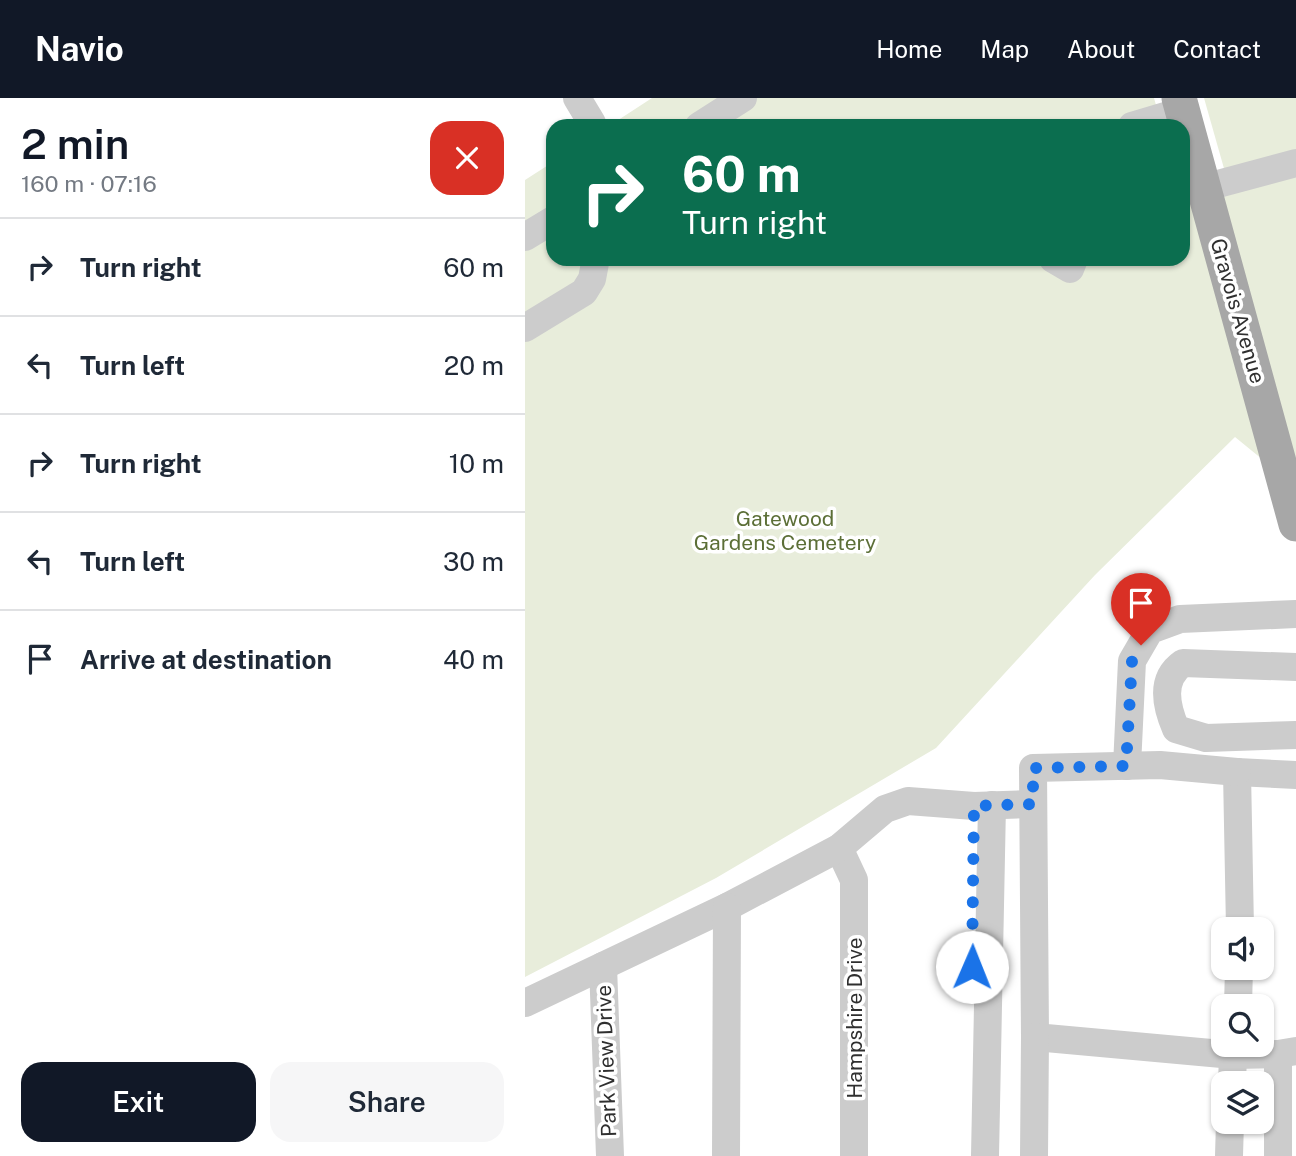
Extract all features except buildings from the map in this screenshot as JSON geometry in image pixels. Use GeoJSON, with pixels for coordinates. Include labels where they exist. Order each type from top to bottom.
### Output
{"type":"FeatureCollection","features":[{"type":"Feature","properties":{"kind":"main road","name":"Gravois Avenue"},"geometry":{"type":"LineString","coordinates":[[1190,140],[1296,524]]}},
{"type":"Feature","properties":{"kind":"street"},"geometry":{"type":"LineString","coordinates":[[577,98],[590,119]]}},
{"type":"Feature","properties":{"kind":"street"},"geometry":{"type":"LineString","coordinates":[[710,119],[743,98]]}},
{"type":"Feature","properties":{"kind":"street"},"geometry":{"type":"LineString","coordinates":[[1148,119],[1180,105]]}},
{"type":"Feature","properties":{"kind":"street"},"geometry":{"type":"LineString","coordinates":[[1206,197],[1296,163]]}},
{"type":"Feature","properties":{"kind":"street"},"geometry":{"type":"LineString","coordinates":[[1206,197],[1296,182]]}},
{"type":"Feature","properties":{"kind":"street"},"geometry":{"type":"LineString","coordinates":[[525,237],[546,224]]}},
{"type":"Feature","properties":{"kind":"street"},"geometry":{"type":"LineString","coordinates":[[525,328],[584,292],[594,266]]}},
{"type":"Feature","properties":{"kind":"street"},"geometry":{"type":"LineString","coordinates":[[1126,766],[1132,661],[1150,630],[1180,619],[1296,614]]}},
{"type":"Feature","properties":{"kind":"street"},"geometry":{"type":"LineString","coordinates":[[1296,667],[1183,663],[1173,670],[1167,699],[1176,729],[1206,738],[1296,735]]}},
{"type":"Feature","properties":{"kind":"street"},"geometry":{"type":"LineString","coordinates":[[1034,1156],[1033,768],[1160,765],[1296,775]]}},
{"type":"Feature","properties":{"kind":"street"},"geometry":{"type":"LineString","coordinates":[[1237,772],[1240,917]]}},
{"type":"Feature","properties":{"kind":"street"},"geometry":{"type":"LineString","coordinates":[[525,1003],[727,907],[839,848],[885,809],[908,801],[983,805],[1033,804]]}},
{"type":"Feature","properties":{"kind":"street"},"geometry":{"type":"LineString","coordinates":[[969,1156],[983,805]]}},
{"type":"Feature","properties":{"kind":"street"},"geometry":{"type":"LineString","coordinates":[[983,805],[985,1156]]}},
{"type":"Feature","properties":{"kind":"street","name":"Hampshire Drive"},"geometry":{"type":"LineString","coordinates":[[839,848],[854,880],[854,1156]]}},
{"type":"Feature","properties":{"kind":"street"},"geometry":{"type":"LineString","coordinates":[[726,1156],[727,907]]}},
{"type":"Feature","properties":{"kind":"street","name":"Park View Drive"},"geometry":{"type":"LineString","coordinates":[[603,966],[610,1156]]}},
{"type":"Feature","properties":{"kind":"street"},"geometry":{"type":"LineString","coordinates":[[1035,1037],[1211,1049]]}},
{"type":"Feature","properties":{"kind":"street"},"geometry":{"type":"LineString","coordinates":[[1278,1156],[1287,1052]]}},
{"type":"Feature","properties":{"kind":"street"},"geometry":{"type":"LineString","coordinates":[[1229,1156],[1230,1134]]}},
{"type":"Feature","properties":{"kind":"green space"},"geometry":{"type":"Polygon","coordinates":[[[652,98],[1154,98],[1160,119],[620,119],[652,98]]]}},
{"type":"Feature","properties":{"kind":"green space"},"geometry":{"type":"Polygon","coordinates":[[[1204,98],[1296,98],[1296,152],[1225,172],[1204,98]]]}},
{"type":"Feature","properties":{"kind":"green space","name":"Gatewood Gardens Cemetery"},"geometry":{"type":"Polygon","coordinates":[[[546,166],[546,266],[1190,266],[1190,197],[1296,167],[1296,487],[1235,437],[1095,575],[936,748],[716,878],[525,977],[525,180],[546,166]]]}},
{"type":"Feature","properties":{"kind":"route"},"geometry":{"type":"LineString","coordinates":[[972,967],[974,806],[1033,804],[1033,768],[1126,766],[1132,661],[1141,645]]}}]}
